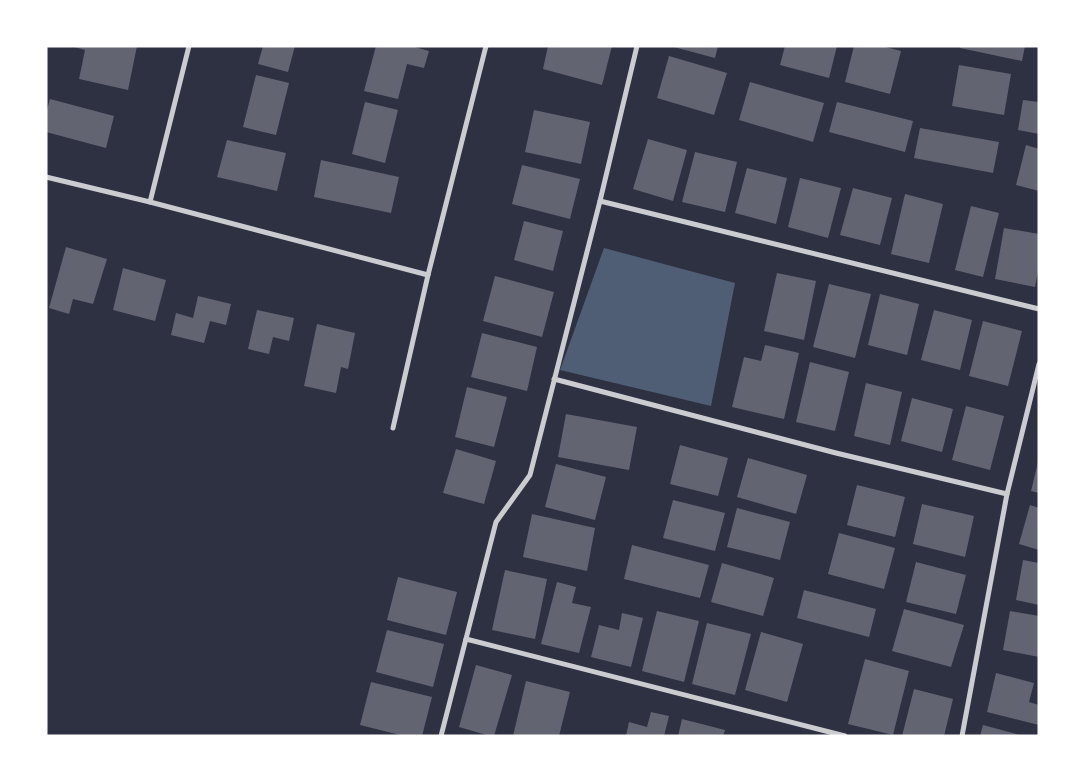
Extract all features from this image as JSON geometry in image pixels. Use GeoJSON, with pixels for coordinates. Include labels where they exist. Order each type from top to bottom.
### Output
{"type":"FeatureCollection","features":[{"type":"Feature","properties":{"kind":"street"},"geometry":{"type":"LineString","coordinates":[[150,202],[189,46]]}},
{"type":"Feature","properties":{"kind":"street"},"geometry":{"type":"LineString","coordinates":[[393,428],[428,274],[486,46]]}},
{"type":"Feature","properties":{"kind":"street"},"geometry":{"type":"LineString","coordinates":[[441,736],[496,522],[530,475],[600,201],[637,46]]}},
{"type":"Feature","properties":{"kind":"street"},"geometry":{"type":"LineString","coordinates":[[46,177],[428,274]]}},
{"type":"Feature","properties":{"kind":"street"},"geometry":{"type":"LineString","coordinates":[[600,201],[1039,309]]}},
{"type":"Feature","properties":{"kind":"street"},"geometry":{"type":"LineString","coordinates":[[962,736],[1007,494],[1039,364]]}},
{"type":"Feature","properties":{"kind":"street"},"geometry":{"type":"LineString","coordinates":[[554,379],[836,453],[1007,494]]}},
{"type":"Feature","properties":{"kind":"street"},"geometry":{"type":"LineString","coordinates":[[466,639],[845,736]]}},
{"type":"Feature","properties":{"kind":"water"},"geometry":{"type":"Polygon","coordinates":[[[604,248],[735,283],[711,406],[560,370],[604,248]]]}},
{"type":"Feature","properties":{"kind":"building"},"geometry":{"type":"Polygon","coordinates":[[[71,46],[137,46],[128,90],[79,79],[85,50],[71,46]]]}},
{"type":"Feature","properties":{"kind":"building"},"geometry":{"type":"Polygon","coordinates":[[[263,46],[295,46],[288,72],[258,64],[263,46]]]}},
{"type":"Feature","properties":{"kind":"building"},"geometry":{"type":"Polygon","coordinates":[[[376,46],[411,46],[429,51],[424,68],[407,64],[398,99],[364,91],[376,46]]]}},
{"type":"Feature","properties":{"kind":"building"},"geometry":{"type":"Polygon","coordinates":[[[548,46],[612,46],[602,85],[543,69],[548,46]]]}},
{"type":"Feature","properties":{"kind":"building"},"geometry":{"type":"Polygon","coordinates":[[[670,46],[718,46],[715,58],[670,46]]]}},
{"type":"Feature","properties":{"kind":"building"},"geometry":{"type":"Polygon","coordinates":[[[785,46],[837,46],[829,78],[780,65],[785,46]]]}},
{"type":"Feature","properties":{"kind":"building"},"geometry":{"type":"Polygon","coordinates":[[[854,46],[882,46],[901,51],[890,94],[845,82],[854,46]]]}},
{"type":"Feature","properties":{"kind":"building"},"geometry":{"type":"Polygon","coordinates":[[[961,46],[1025,46],[1022,61],[960,48],[961,46]]]}},
{"type":"Feature","properties":{"kind":"building"},"geometry":{"type":"Polygon","coordinates":[[[669,56],[727,73],[714,115],[657,98],[669,56]]]}},
{"type":"Feature","properties":{"kind":"building"},"geometry":{"type":"Polygon","coordinates":[[[959,65],[1011,74],[1004,115],[952,106],[959,65]]]}},
{"type":"Feature","properties":{"kind":"building"},"geometry":{"type":"Polygon","coordinates":[[[256,75],[289,83],[276,135],[243,127],[256,75]]]}},
{"type":"Feature","properties":{"kind":"building"},"geometry":{"type":"Polygon","coordinates":[[[750,82],[824,103],[813,142],[739,120],[750,82]]]}},
{"type":"Feature","properties":{"kind":"building"},"geometry":{"type":"Polygon","coordinates":[[[50,99],[114,116],[106,148],[46,132],[46,113],[50,99]]]}},
{"type":"Feature","properties":{"kind":"building"},"geometry":{"type":"Polygon","coordinates":[[[1023,100],[1039,102],[1039,134],[1018,130],[1023,100]]]}},
{"type":"Feature","properties":{"kind":"building"},"geometry":{"type":"Polygon","coordinates":[[[365,102],[398,110],[385,163],[352,154],[365,102]]]}},
{"type":"Feature","properties":{"kind":"building"},"geometry":{"type":"Polygon","coordinates":[[[837,102],[913,121],[905,152],[829,132],[837,102]]]}},
{"type":"Feature","properties":{"kind":"building"},"geometry":{"type":"Polygon","coordinates":[[[534,110],[590,122],[581,164],[525,152],[534,110]]]}},
{"type":"Feature","properties":{"kind":"building"},"geometry":{"type":"Polygon","coordinates":[[[920,128],[999,142],[993,173],[914,158],[920,128]]]}},
{"type":"Feature","properties":{"kind":"building"},"geometry":{"type":"Polygon","coordinates":[[[648,139],[687,150],[673,201],[633,189],[648,139]]]}},
{"type":"Feature","properties":{"kind":"building"},"geometry":{"type":"Polygon","coordinates":[[[227,140],[286,153],[277,191],[217,177],[227,140]]]}},
{"type":"Feature","properties":{"kind":"building"},"geometry":{"type":"Polygon","coordinates":[[[1026,145],[1039,149],[1039,191],[1016,185],[1026,145]]]}},
{"type":"Feature","properties":{"kind":"building"},"geometry":{"type":"Polygon","coordinates":[[[695,152],[737,162],[725,212],[682,202],[695,152]]]}},
{"type":"Feature","properties":{"kind":"building"},"geometry":{"type":"Polygon","coordinates":[[[321,160],[399,177],[391,213],[314,197],[321,160]]]}},
{"type":"Feature","properties":{"kind":"building"},"geometry":{"type":"Polygon","coordinates":[[[522,165],[580,179],[570,219],[512,204],[522,165]]]}},
{"type":"Feature","properties":{"kind":"building"},"geometry":{"type":"Polygon","coordinates":[[[747,168],[787,178],[776,224],[735,213],[747,168]]]}},
{"type":"Feature","properties":{"kind":"building"},"geometry":{"type":"Polygon","coordinates":[[[800,178],[841,188],[828,238],[788,227],[800,178]]]}},
{"type":"Feature","properties":{"kind":"building"},"geometry":{"type":"Polygon","coordinates":[[[853,188],[892,198],[880,245],[840,235],[853,188]]]}},
{"type":"Feature","properties":{"kind":"building"},"geometry":{"type":"Polygon","coordinates":[[[905,194],[943,204],[929,263],[891,254],[905,194]]]}},
{"type":"Feature","properties":{"kind":"building"},"geometry":{"type":"Polygon","coordinates":[[[971,206],[999,213],[983,277],[955,270],[971,206]]]}},
{"type":"Feature","properties":{"kind":"building"},"geometry":{"type":"Polygon","coordinates":[[[524,221],[563,231],[553,271],[514,260],[524,221]]]}},
{"type":"Feature","properties":{"kind":"building"},"geometry":{"type":"Polygon","coordinates":[[[1004,228],[1039,234],[1039,266],[1035,287],[995,279],[1004,228]]]}},
{"type":"Feature","properties":{"kind":"building"},"geometry":{"type":"Polygon","coordinates":[[[66,247],[107,259],[93,304],[73,299],[69,314],[49,308],[66,247]]]}},
{"type":"Feature","properties":{"kind":"building"},"geometry":{"type":"Polygon","coordinates":[[[123,268],[166,280],[155,321],[113,310],[123,268]]]}},
{"type":"Feature","properties":{"kind":"building"},"geometry":{"type":"Polygon","coordinates":[[[777,273],[816,281],[804,340],[764,331],[777,273]]]}},
{"type":"Feature","properties":{"kind":"building"},"geometry":{"type":"Polygon","coordinates":[[[495,276],[554,292],[542,337],[483,321],[495,276]]]}},
{"type":"Feature","properties":{"kind":"building"},"geometry":{"type":"Polygon","coordinates":[[[829,284],[871,294],[855,358],[813,347],[829,284]]]}},
{"type":"Feature","properties":{"kind":"building"},"geometry":{"type":"Polygon","coordinates":[[[880,294],[919,304],[907,355],[868,345],[880,294]]]}},
{"type":"Feature","properties":{"kind":"building"},"geometry":{"type":"Polygon","coordinates":[[[198,296],[231,304],[226,325],[210,321],[204,343],[171,335],[176,313],[193,318],[198,296]]]}},
{"type":"Feature","properties":{"kind":"building"},"geometry":{"type":"Polygon","coordinates":[[[257,310],[294,318],[289,341],[273,337],[269,354],[248,349],[257,310]]]}},
{"type":"Feature","properties":{"kind":"building"},"geometry":{"type":"Polygon","coordinates":[[[934,310],[972,320],[960,370],[921,360],[934,310]]]}},
{"type":"Feature","properties":{"kind":"building"},"geometry":{"type":"Polygon","coordinates":[[[983,321],[1022,331],[1008,386],[969,376],[983,321]]]}},
{"type":"Feature","properties":{"kind":"building"},"geometry":{"type":"Polygon","coordinates":[[[317,324],[355,333],[348,369],[341,367],[336,393],[304,386],[317,324]]]}},
{"type":"Feature","properties":{"kind":"building"},"geometry":{"type":"Polygon","coordinates":[[[482,333],[537,347],[527,391],[471,377],[482,333]]]}},
{"type":"Feature","properties":{"kind":"building"},"geometry":{"type":"Polygon","coordinates":[[[765,345],[799,353],[784,419],[732,407],[744,357],[761,361],[765,345]]]}},
{"type":"Feature","properties":{"kind":"building"},"geometry":{"type":"Polygon","coordinates":[[[810,362],[849,372],[835,431],[796,422],[810,362]]]}},
{"type":"Feature","properties":{"kind":"building"},"geometry":{"type":"Polygon","coordinates":[[[866,383],[902,392],[890,445],[854,436],[866,383]]]}},
{"type":"Feature","properties":{"kind":"building"},"geometry":{"type":"Polygon","coordinates":[[[467,387],[507,397],[494,447],[455,437],[467,387]]]}},
{"type":"Feature","properties":{"kind":"building"},"geometry":{"type":"Polygon","coordinates":[[[912,398],[953,409],[942,452],[901,441],[912,398]]]}},
{"type":"Feature","properties":{"kind":"building"},"geometry":{"type":"Polygon","coordinates":[[[966,406],[1004,416],[990,470],[952,460],[966,406]]]}},
{"type":"Feature","properties":{"kind":"building"},"geometry":{"type":"Polygon","coordinates":[[[566,414],[637,427],[629,470],[558,457],[566,414]]]}},
{"type":"Feature","properties":{"kind":"building"},"geometry":{"type":"Polygon","coordinates":[[[680,445],[728,458],[718,496],[670,484],[680,445]]]}},
{"type":"Feature","properties":{"kind":"building"},"geometry":{"type":"Polygon","coordinates":[[[456,449],[496,461],[484,504],[443,493],[456,449]]]}},
{"type":"Feature","properties":{"kind":"building"},"geometry":{"type":"Polygon","coordinates":[[[748,458],[807,475],[796,514],[737,497],[748,458]]]}},
{"type":"Feature","properties":{"kind":"building"},"geometry":{"type":"Polygon","coordinates":[[[1039,462],[1039,493],[1031,491],[1039,462]]]}},
{"type":"Feature","properties":{"kind":"building"},"geometry":{"type":"Polygon","coordinates":[[[556,464],[606,477],[595,520],[545,507],[556,464]]]}},
{"type":"Feature","properties":{"kind":"building"},"geometry":{"type":"Polygon","coordinates":[[[857,485],[905,497],[895,537],[847,525],[857,485]]]}},
{"type":"Feature","properties":{"kind":"building"},"geometry":{"type":"Polygon","coordinates":[[[673,500],[725,513],[715,551],[663,538],[673,500]]]}},
{"type":"Feature","properties":{"kind":"building"},"geometry":{"type":"Polygon","coordinates":[[[922,504],[974,516],[965,557],[913,544],[922,504]]]}},
{"type":"Feature","properties":{"kind":"building"},"geometry":{"type":"Polygon","coordinates":[[[1030,505],[1039,508],[1039,550],[1019,544],[1030,505]]]}},
{"type":"Feature","properties":{"kind":"building"},"geometry":{"type":"Polygon","coordinates":[[[737,508],[790,522],[780,560],[727,547],[737,508]]]}},
{"type":"Feature","properties":{"kind":"building"},"geometry":{"type":"Polygon","coordinates":[[[532,514],[595,528],[587,571],[523,557],[532,514]]]}},
{"type":"Feature","properties":{"kind":"building"},"geometry":{"type":"Polygon","coordinates":[[[839,533],[895,548],[884,589],[828,574],[839,533]]]}},
{"type":"Feature","properties":{"kind":"building"},"geometry":{"type":"Polygon","coordinates":[[[632,545],[709,565],[700,598],[624,579],[632,545]]]}},
{"type":"Feature","properties":{"kind":"building"},"geometry":{"type":"Polygon","coordinates":[[[1023,560],[1039,563],[1039,605],[1016,600],[1023,560]]]}},
{"type":"Feature","properties":{"kind":"building"},"geometry":{"type":"Polygon","coordinates":[[[916,562],[966,575],[956,614],[906,602],[916,562]]]}},
{"type":"Feature","properties":{"kind":"building"},"geometry":{"type":"Polygon","coordinates":[[[722,563],[774,578],[763,616],[711,602],[722,563]]]}},
{"type":"Feature","properties":{"kind":"building"},"geometry":{"type":"Polygon","coordinates":[[[505,570],[547,579],[535,639],[492,630],[505,570]]]}},
{"type":"Feature","properties":{"kind":"building"},"geometry":{"type":"Polygon","coordinates":[[[398,577],[457,592],[446,635],[387,620],[398,577]]]}},
{"type":"Feature","properties":{"kind":"building"},"geometry":{"type":"Polygon","coordinates":[[[557,582],[576,587],[572,603],[591,607],[579,653],[541,644],[557,582]]]}},
{"type":"Feature","properties":{"kind":"building"},"geometry":{"type":"Polygon","coordinates":[[[804,590],[876,609],[869,637],[797,618],[804,590]]]}},
{"type":"Feature","properties":{"kind":"building"},"geometry":{"type":"Polygon","coordinates":[[[904,609],[964,625],[951,667],[892,651],[904,609]]]}},
{"type":"Feature","properties":{"kind":"building"},"geometry":{"type":"Polygon","coordinates":[[[657,611],[699,621],[684,682],[642,671],[657,611]]]}},
{"type":"Feature","properties":{"kind":"building"},"geometry":{"type":"Polygon","coordinates":[[[1010,611],[1039,616],[1039,657],[1003,650],[1010,611]]]}},
{"type":"Feature","properties":{"kind":"building"},"geometry":{"type":"Polygon","coordinates":[[[622,613],[643,618],[631,667],[591,657],[599,625],[619,630],[622,613]]]}},
{"type":"Feature","properties":{"kind":"building"},"geometry":{"type":"Polygon","coordinates":[[[707,623],[751,634],[735,695],[692,684],[707,623]]]}},
{"type":"Feature","properties":{"kind":"building"},"geometry":{"type":"Polygon","coordinates":[[[387,630],[444,644],[433,687],[376,672],[387,630]]]}},
{"type":"Feature","properties":{"kind":"building"},"geometry":{"type":"Polygon","coordinates":[[[761,632],[803,644],[787,702],[745,690],[761,632]]]}},
{"type":"Feature","properties":{"kind":"building"},"geometry":{"type":"Polygon","coordinates":[[[865,659],[909,671],[893,735],[848,724],[865,659]]]}},
{"type":"Feature","properties":{"kind":"building"},"geometry":{"type":"Polygon","coordinates":[[[476,665],[512,675],[494,736],[459,727],[476,665]]]}},
{"type":"Feature","properties":{"kind":"building"},"geometry":{"type":"Polygon","coordinates":[[[996,673],[1034,683],[1029,702],[1039,705],[1039,725],[987,712],[996,673]]]}},
{"type":"Feature","properties":{"kind":"building"},"geometry":{"type":"Polygon","coordinates":[[[526,681],[570,692],[559,736],[513,736],[526,681]]]}},
{"type":"Feature","properties":{"kind":"building"},"geometry":{"type":"Polygon","coordinates":[[[371,682],[432,697],[422,736],[404,736],[360,725],[371,682]]]}},
{"type":"Feature","properties":{"kind":"building"},"geometry":{"type":"Polygon","coordinates":[[[914,689],[953,699],[944,736],[902,736],[914,689]]]}},
{"type":"Feature","properties":{"kind":"building"},"geometry":{"type":"Polygon","coordinates":[[[651,712],[669,716],[664,736],[626,736],[629,722],[647,727],[651,712]]]}},
{"type":"Feature","properties":{"kind":"building"},"geometry":{"type":"Polygon","coordinates":[[[682,719],[725,730],[723,736],[678,736],[682,719]]]}},
{"type":"Feature","properties":{"kind":"building"},"geometry":{"type":"Polygon","coordinates":[[[983,725],[1020,735],[1020,736],[980,736],[983,725]]]}}]}
